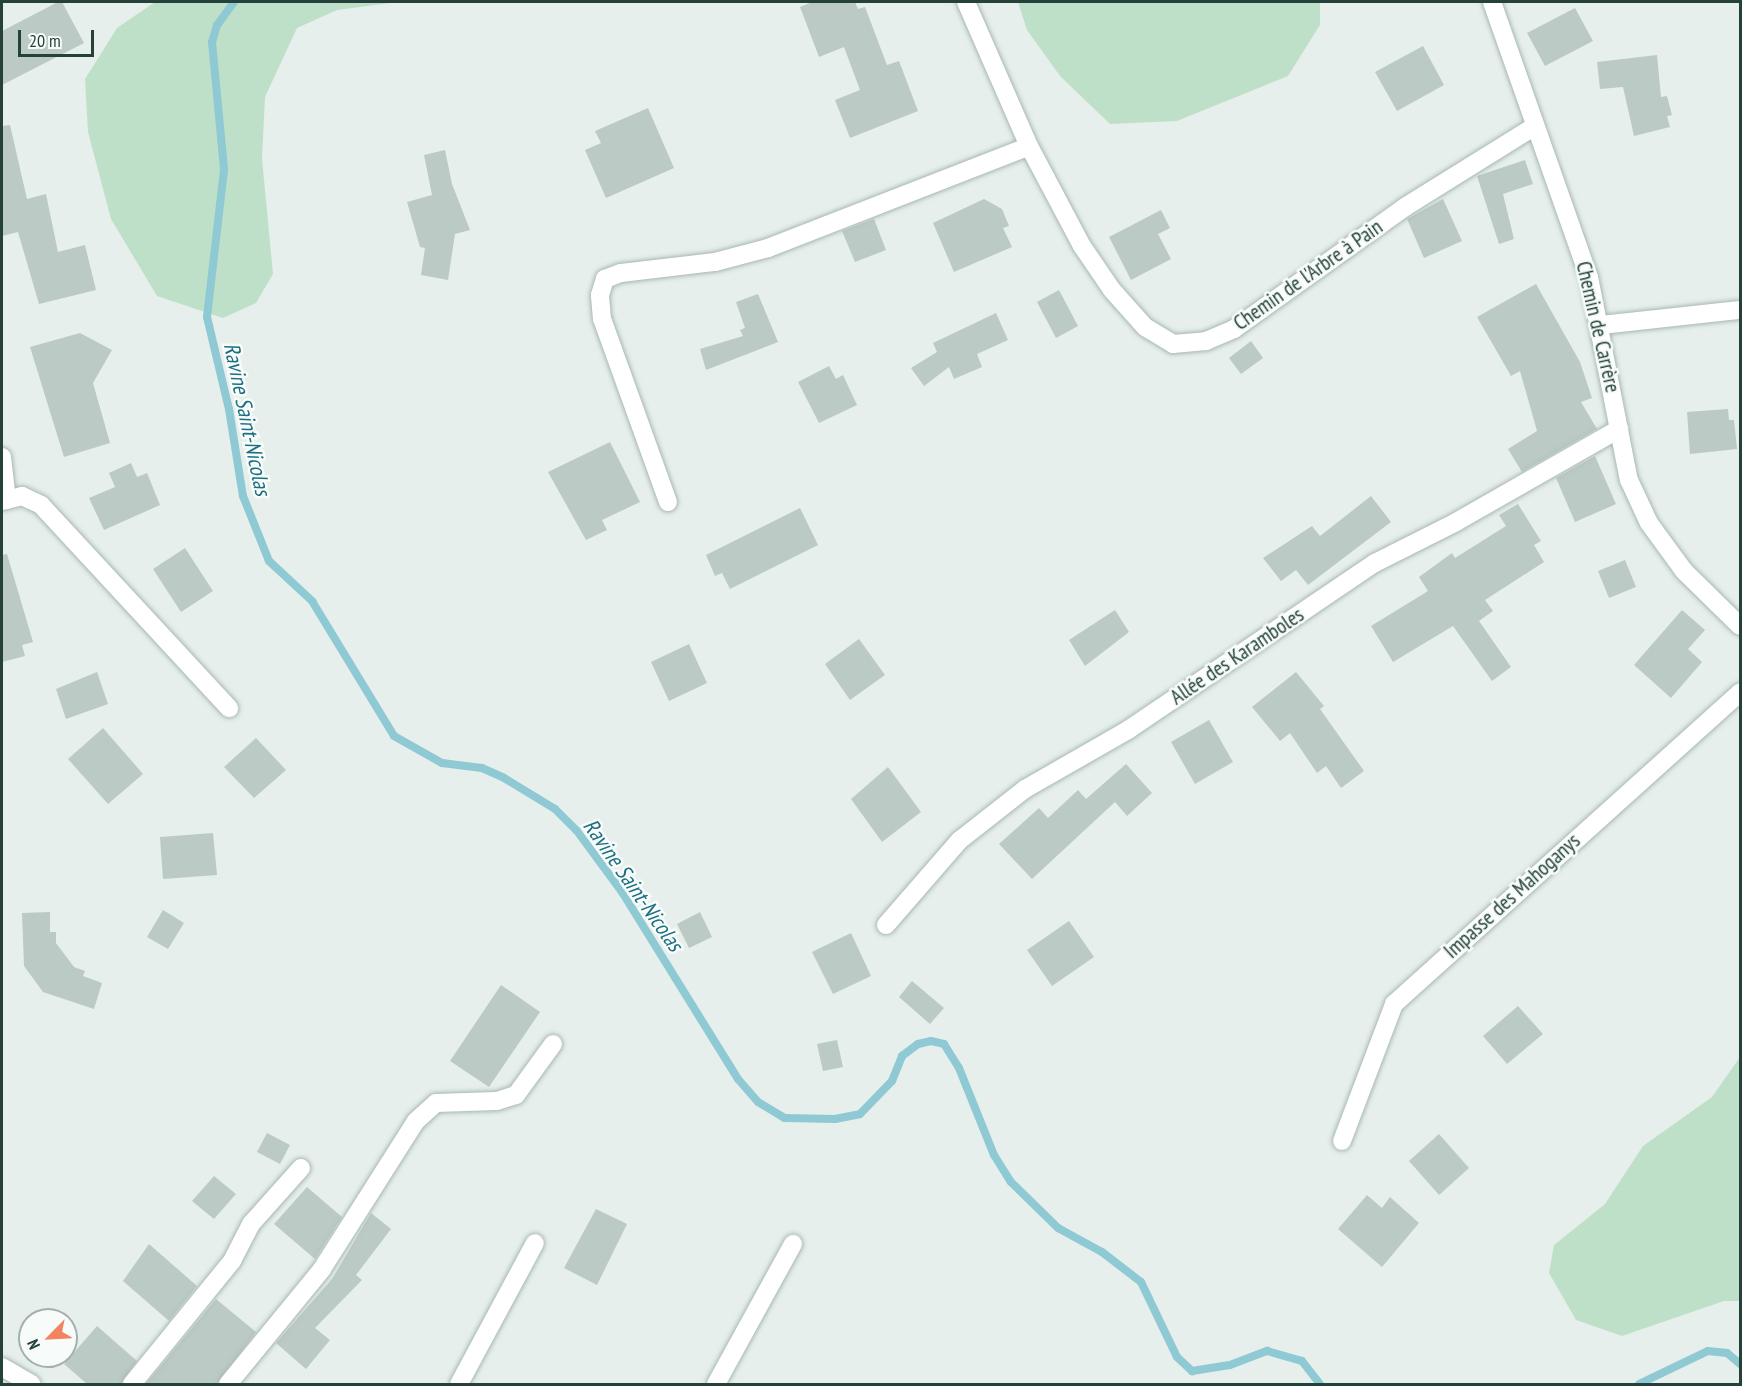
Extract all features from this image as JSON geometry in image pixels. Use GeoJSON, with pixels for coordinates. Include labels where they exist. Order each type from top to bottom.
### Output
{"type":"FeatureCollection","features":[{"type":"Feature","properties":{"kind":"street","name":"Chemin de l'Arbre à Pain"},"geometry":{"type":"LineString","coordinates":[[966,2],[1029,146],[1082,246],[1112,290],[1145,327],[1173,344],[1206,341],[1234,329],[1405,207],[1535,126]]}},
{"type":"Feature","properties":{"kind":"street","name":"Chemin de Carrère"},"geometry":{"type":"LineString","coordinates":[[1492,2],[1589,277],[1629,480],[1649,523],[1684,571],[1740,626]]}},
{"type":"Feature","properties":{"kind":"street"},"geometry":{"type":"LineString","coordinates":[[668,502],[602,319],[600,296],[605,279],[621,273],[715,262],[768,248],[1029,146]]}},
{"type":"Feature","properties":{"kind":"street"},"geometry":{"type":"LineString","coordinates":[[1600,325],[1740,310]]}},
{"type":"Feature","properties":{"kind":"street","name":"Allée des Karamboles"},"geometry":{"type":"LineString","coordinates":[[886,925],[960,840],[1025,789],[1128,730],[1375,563],[1456,522],[1619,429]]}},
{"type":"Feature","properties":{"kind":"street"},"geometry":{"type":"LineString","coordinates":[[2,457],[4,501],[22,496],[41,505],[229,708]]}},
{"type":"Feature","properties":{"kind":"street","name":"Impasse des Mahoganys"},"geometry":{"type":"LineString","coordinates":[[1342,1141],[1394,1004],[1740,692]]}},
{"type":"Feature","properties":{"kind":"street"},"geometry":{"type":"LineString","coordinates":[[228,1384],[322,1269],[416,1121],[436,1104],[497,1101],[516,1095],[553,1044]]}},
{"type":"Feature","properties":{"kind":"street"},"geometry":{"type":"LineString","coordinates":[[132,1384],[232,1261],[252,1224],[301,1168]]}},
{"type":"Feature","properties":{"kind":"street"},"geometry":{"type":"LineString","coordinates":[[459,1384],[535,1243]]}},
{"type":"Feature","properties":{"kind":"street"},"geometry":{"type":"LineString","coordinates":[[716,1384],[793,1244]]}},
{"type":"Feature","properties":{"kind":"street"},"geometry":{"type":"LineString","coordinates":[[2,1367],[32,1384]]}},
{"type":"Feature","properties":{"kind":"green space"},"geometry":{"type":"Polygon","coordinates":[[[155,2],[398,2],[337,10],[297,28],[265,97],[262,159],[273,274],[256,303],[223,318],[157,296],[111,219],[88,132],[85,79],[117,28],[155,2]]]}},
{"type":"Feature","properties":{"kind":"green space"},"geometry":{"type":"Polygon","coordinates":[[[1018,2],[1320,2],[1320,25],[1288,76],[1177,121],[1110,124],[1060,76],[1027,30],[1018,2]]]}},
{"type":"Feature","properties":{"kind":"green space"},"geometry":{"type":"Polygon","coordinates":[[[1740,1057],[1740,1301],[1724,1301],[1622,1336],[1576,1320],[1549,1273],[1554,1245],[1605,1204],[1643,1146],[1712,1097],[1740,1057]]]}},
{"type":"Feature","properties":{"kind":"building"},"geometry":{"type":"Polygon","coordinates":[[[62,2],[84,43],[2,85],[2,31],[62,2]]]}},
{"type":"Feature","properties":{"kind":"building"},"geometry":{"type":"Polygon","coordinates":[[[812,2],[855,2],[858,9],[865,7],[887,65],[899,61],[918,111],[850,138],[835,100],[860,90],[844,47],[819,57],[800,7],[812,2]]]}},
{"type":"Feature","properties":{"kind":"building"},"geometry":{"type":"Polygon","coordinates":[[[1575,8],[1593,41],[1545,66],[1527,33],[1575,8]]]}},
{"type":"Feature","properties":{"kind":"building"},"geometry":{"type":"Polygon","coordinates":[[[1423,46],[1444,85],[1397,111],[1375,72],[1423,46]]]}},
{"type":"Feature","properties":{"kind":"building"},"geometry":{"type":"Polygon","coordinates":[[[1657,55],[1661,97],[1667,96],[1672,115],[1667,116],[1670,127],[1634,136],[1623,87],[1600,89],[1597,62],[1657,55]]]}},
{"type":"Feature","properties":{"kind":"building"},"geometry":{"type":"Polygon","coordinates":[[[648,108],[674,168],[606,198],[585,150],[601,143],[595,131],[648,108]]]}},
{"type":"Feature","properties":{"kind":"building"},"geometry":{"type":"Polygon","coordinates":[[[10,125],[27,199],[46,194],[58,252],[85,245],[96,290],[39,304],[18,232],[2,236],[2,126],[10,125]]]}},
{"type":"Feature","properties":{"kind":"building"},"geometry":{"type":"Polygon","coordinates":[[[445,150],[452,184],[470,230],[455,234],[448,280],[421,275],[425,248],[420,247],[407,202],[432,195],[424,155],[445,150]]]}},
{"type":"Feature","properties":{"kind":"building"},"geometry":{"type":"Polygon","coordinates":[[[1525,160],[1533,184],[1503,194],[1514,239],[1499,244],[1477,176],[1525,160]]]}},
{"type":"Feature","properties":{"kind":"building"},"geometry":{"type":"Polygon","coordinates":[[[984,199],[1002,209],[1009,226],[1003,228],[1012,247],[954,272],[933,223],[984,199]]]}},
{"type":"Feature","properties":{"kind":"building"},"geometry":{"type":"Polygon","coordinates":[[[1443,199],[1462,241],[1424,258],[1407,219],[1443,199]]]}},
{"type":"Feature","properties":{"kind":"building"},"geometry":{"type":"Polygon","coordinates":[[[1161,210],[1170,228],[1158,234],[1171,259],[1131,280],[1109,237],[1161,210]]]}},
{"type":"Feature","properties":{"kind":"building"},"geometry":{"type":"Polygon","coordinates":[[[874,219],[886,250],[855,262],[842,231],[874,219]]]}},
{"type":"Feature","properties":{"kind":"building"},"geometry":{"type":"Polygon","coordinates":[[[1536,284],[1580,362],[1592,398],[1581,402],[1597,429],[1522,472],[1508,449],[1537,431],[1520,371],[1511,376],[1477,317],[1536,284]]]}},
{"type":"Feature","properties":{"kind":"building"},"geometry":{"type":"Polygon","coordinates":[[[1059,290],[1078,326],[1056,338],[1037,302],[1059,290]]]}},
{"type":"Feature","properties":{"kind":"building"},"geometry":{"type":"Polygon","coordinates":[[[758,294],[778,342],[706,370],[700,349],[743,336],[740,330],[745,328],[736,302],[758,294]]]}},
{"type":"Feature","properties":{"kind":"building"},"geometry":{"type":"Polygon","coordinates":[[[996,313],[1008,340],[977,354],[982,367],[954,379],[949,367],[924,386],[911,368],[937,352],[933,343],[996,313]]]}},
{"type":"Feature","properties":{"kind":"building"},"geometry":{"type":"Polygon","coordinates":[[[80,333],[112,350],[93,383],[110,443],[64,457],[30,347],[80,333]]]}},
{"type":"Feature","properties":{"kind":"building"},"geometry":{"type":"Polygon","coordinates":[[[1251,341],[1263,358],[1241,374],[1229,358],[1251,341]]]}},
{"type":"Feature","properties":{"kind":"building"},"geometry":{"type":"Polygon","coordinates":[[[829,366],[836,379],[843,375],[857,405],[819,423],[798,382],[829,366]]]}},
{"type":"Feature","properties":{"kind":"building"},"geometry":{"type":"Polygon","coordinates":[[[1728,409],[1729,420],[1734,420],[1737,449],[1690,454],[1687,412],[1728,409]]]}},
{"type":"Feature","properties":{"kind":"building"},"geometry":{"type":"Polygon","coordinates":[[[610,442],[640,502],[602,520],[607,530],[586,540],[548,472],[610,442]]]}},
{"type":"Feature","properties":{"kind":"building"},"geometry":{"type":"Polygon","coordinates":[[[1595,456],[1616,504],[1575,522],[1556,478],[1595,456]]]}},
{"type":"Feature","properties":{"kind":"building"},"geometry":{"type":"Polygon","coordinates":[[[131,463],[137,477],[147,473],[160,505],[104,530],[89,498],[115,487],[109,473],[131,463]]]}},
{"type":"Feature","properties":{"kind":"building"},"geometry":{"type":"Polygon","coordinates":[[[1371,496],[1391,522],[1308,585],[1296,570],[1281,581],[1263,558],[1312,526],[1320,536],[1371,496]]]}},
{"type":"Feature","properties":{"kind":"building"},"geometry":{"type":"Polygon","coordinates":[[[1518,504],[1541,541],[1534,545],[1544,562],[1485,600],[1493,611],[1479,621],[1511,667],[1492,681],[1453,626],[1393,662],[1371,626],[1428,591],[1419,577],[1452,553],[1455,558],[1506,526],[1499,515],[1518,504]]]}},
{"type":"Feature","properties":{"kind":"building"},"geometry":{"type":"Polygon","coordinates":[[[800,508],[818,545],[730,589],[722,573],[715,576],[706,555],[800,508]]]}},
{"type":"Feature","properties":{"kind":"building"},"geometry":{"type":"Polygon","coordinates":[[[185,548],[213,591],[181,612],[153,569],[185,548]]]}},
{"type":"Feature","properties":{"kind":"building"},"geometry":{"type":"Polygon","coordinates":[[[7,554],[33,642],[22,645],[25,656],[2,662],[2,555],[7,554]]]}},
{"type":"Feature","properties":{"kind":"building"},"geometry":{"type":"Polygon","coordinates":[[[1625,560],[1636,587],[1609,598],[1598,571],[1625,560]]]}},
{"type":"Feature","properties":{"kind":"building"},"geometry":{"type":"Polygon","coordinates":[[[1115,610],[1129,632],[1085,666],[1069,640],[1115,610]]]}},
{"type":"Feature","properties":{"kind":"building"},"geometry":{"type":"Polygon","coordinates":[[[1682,610],[1705,630],[1688,649],[1702,662],[1671,698],[1634,665],[1682,610]]]}},
{"type":"Feature","properties":{"kind":"building"},"geometry":{"type":"Polygon","coordinates":[[[859,639],[885,675],[850,700],[825,664],[859,639]]]}},
{"type":"Feature","properties":{"kind":"building"},"geometry":{"type":"Polygon","coordinates":[[[689,644],[707,683],[669,701],[651,662],[689,644]]]}},
{"type":"Feature","properties":{"kind":"building"},"geometry":{"type":"Polygon","coordinates":[[[97,672],[108,704],[66,719],[56,689],[97,672]]]}},
{"type":"Feature","properties":{"kind":"building"},"geometry":{"type":"Polygon","coordinates":[[[1296,672],[1324,706],[1320,709],[1364,771],[1341,788],[1326,766],[1317,773],[1290,733],[1280,741],[1252,707],[1296,672]]]}},
{"type":"Feature","properties":{"kind":"building"},"geometry":{"type":"Polygon","coordinates":[[[1209,720],[1233,762],[1195,784],[1171,742],[1209,720]]]}},
{"type":"Feature","properties":{"kind":"building"},"geometry":{"type":"Polygon","coordinates":[[[103,728],[143,774],[108,804],[68,759],[103,728]]]}},
{"type":"Feature","properties":{"kind":"building"},"geometry":{"type":"Polygon","coordinates":[[[256,738],[286,770],[254,798],[224,767],[256,738]]]}},
{"type":"Feature","properties":{"kind":"building"},"geometry":{"type":"Polygon","coordinates":[[[1126,764],[1152,793],[1127,816],[1115,802],[1032,879],[999,844],[1039,808],[1048,818],[1078,790],[1086,799],[1126,764]]]}},
{"type":"Feature","properties":{"kind":"building"},"geometry":{"type":"Polygon","coordinates":[[[888,767],[921,812],[882,842],[851,799],[888,767]]]}},
{"type":"Feature","properties":{"kind":"building"},"geometry":{"type":"Polygon","coordinates":[[[213,833],[217,875],[163,879],[160,837],[213,833]]]}},
{"type":"Feature","properties":{"kind":"building"},"geometry":{"type":"Polygon","coordinates":[[[163,910],[184,923],[168,949],[147,937],[163,910]]]}},
{"type":"Feature","properties":{"kind":"building"},"geometry":{"type":"Polygon","coordinates":[[[50,912],[50,932],[56,932],[56,943],[74,967],[85,971],[83,976],[102,983],[94,1009],[43,992],[24,966],[22,913],[50,912]]]}},
{"type":"Feature","properties":{"kind":"building"},"geometry":{"type":"Polygon","coordinates":[[[700,912],[712,937],[689,948],[677,924],[700,912]]]}},
{"type":"Feature","properties":{"kind":"building"},"geometry":{"type":"Polygon","coordinates":[[[1069,921],[1094,957],[1052,986],[1027,950],[1069,921]]]}},
{"type":"Feature","properties":{"kind":"building"},"geometry":{"type":"Polygon","coordinates":[[[851,933],[871,976],[833,994],[812,952],[851,933]]]}},
{"type":"Feature","properties":{"kind":"building"},"geometry":{"type":"Polygon","coordinates":[[[912,981],[944,1008],[930,1024],[899,997],[912,981]]]}},
{"type":"Feature","properties":{"kind":"building"},"geometry":{"type":"Polygon","coordinates":[[[501,985],[540,1012],[489,1087],[450,1061],[501,985]]]}},
{"type":"Feature","properties":{"kind":"building"},"geometry":{"type":"Polygon","coordinates":[[[1518,1006],[1543,1034],[1507,1064],[1483,1036],[1518,1006]]]}},
{"type":"Feature","properties":{"kind":"building"},"geometry":{"type":"Polygon","coordinates":[[[837,1040],[843,1067],[823,1071],[817,1044],[837,1040]]]}},
{"type":"Feature","properties":{"kind":"building"},"geometry":{"type":"Polygon","coordinates":[[[267,1133],[290,1145],[280,1164],[257,1152],[267,1133]]]}},
{"type":"Feature","properties":{"kind":"building"},"geometry":{"type":"Polygon","coordinates":[[[1439,1134],[1469,1168],[1439,1195],[1409,1161],[1439,1134]]]}},
{"type":"Feature","properties":{"kind":"building"},"geometry":{"type":"Polygon","coordinates":[[[214,1176],[236,1194],[214,1219],[192,1201],[214,1176]]]}},
{"type":"Feature","properties":{"kind":"building"},"geometry":{"type":"Polygon","coordinates":[[[307,1187],[342,1217],[315,1259],[274,1224],[307,1187]]]}},
{"type":"Feature","properties":{"kind":"building"},"geometry":{"type":"Polygon","coordinates":[[[1367,1195],[1382,1208],[1390,1197],[1419,1223],[1382,1267],[1338,1229],[1367,1195]]]}},
{"type":"Feature","properties":{"kind":"building"},"geometry":{"type":"Polygon","coordinates":[[[596,1209],[627,1224],[597,1285],[564,1268],[596,1209]]]}},
{"type":"Feature","properties":{"kind":"building"},"geometry":{"type":"Polygon","coordinates":[[[371,1213],[391,1229],[356,1275],[362,1280],[315,1328],[330,1340],[306,1369],[276,1343],[332,1279],[371,1213]]]}},
{"type":"Feature","properties":{"kind":"building"},"geometry":{"type":"Polygon","coordinates":[[[149,1244],[197,1286],[169,1321],[123,1281],[149,1244]]]}},
{"type":"Feature","properties":{"kind":"building"},"geometry":{"type":"Polygon","coordinates":[[[216,1299],[256,1332],[217,1384],[146,1384],[216,1299]]]}},
{"type":"Feature","properties":{"kind":"building"},"geometry":{"type":"Polygon","coordinates":[[[97,1326],[137,1361],[121,1384],[87,1384],[69,1368],[78,1368],[78,1348],[97,1326]]]}},
{"type":"Feature","properties":{"kind":"waterway","name":"Ravine Saint-Nicolas"},"geometry":{"type":"LineString","coordinates":[[234,2],[217,25],[212,42],[224,170],[207,317],[229,409],[243,496],[269,561],[312,601],[394,736],[442,763],[482,768],[504,778],[555,809],[577,831],[622,892],[738,1079],[758,1102],[785,1118],[835,1119],[860,1114],[892,1081],[902,1056],[918,1044],[931,1041],[944,1044],[959,1068],[994,1155],[1011,1182],[1058,1228],[1102,1252],[1141,1282],[1177,1357],[1192,1371],[1230,1365],[1267,1351],[1302,1361],[1320,1384]]}},
{"type":"Feature","properties":{"kind":"waterway","name":"Ravine Saint-Nicolas"},"geometry":{"type":"LineString","coordinates":[[1639,1384],[1708,1351],[1727,1353],[1740,1364]]}}]}
